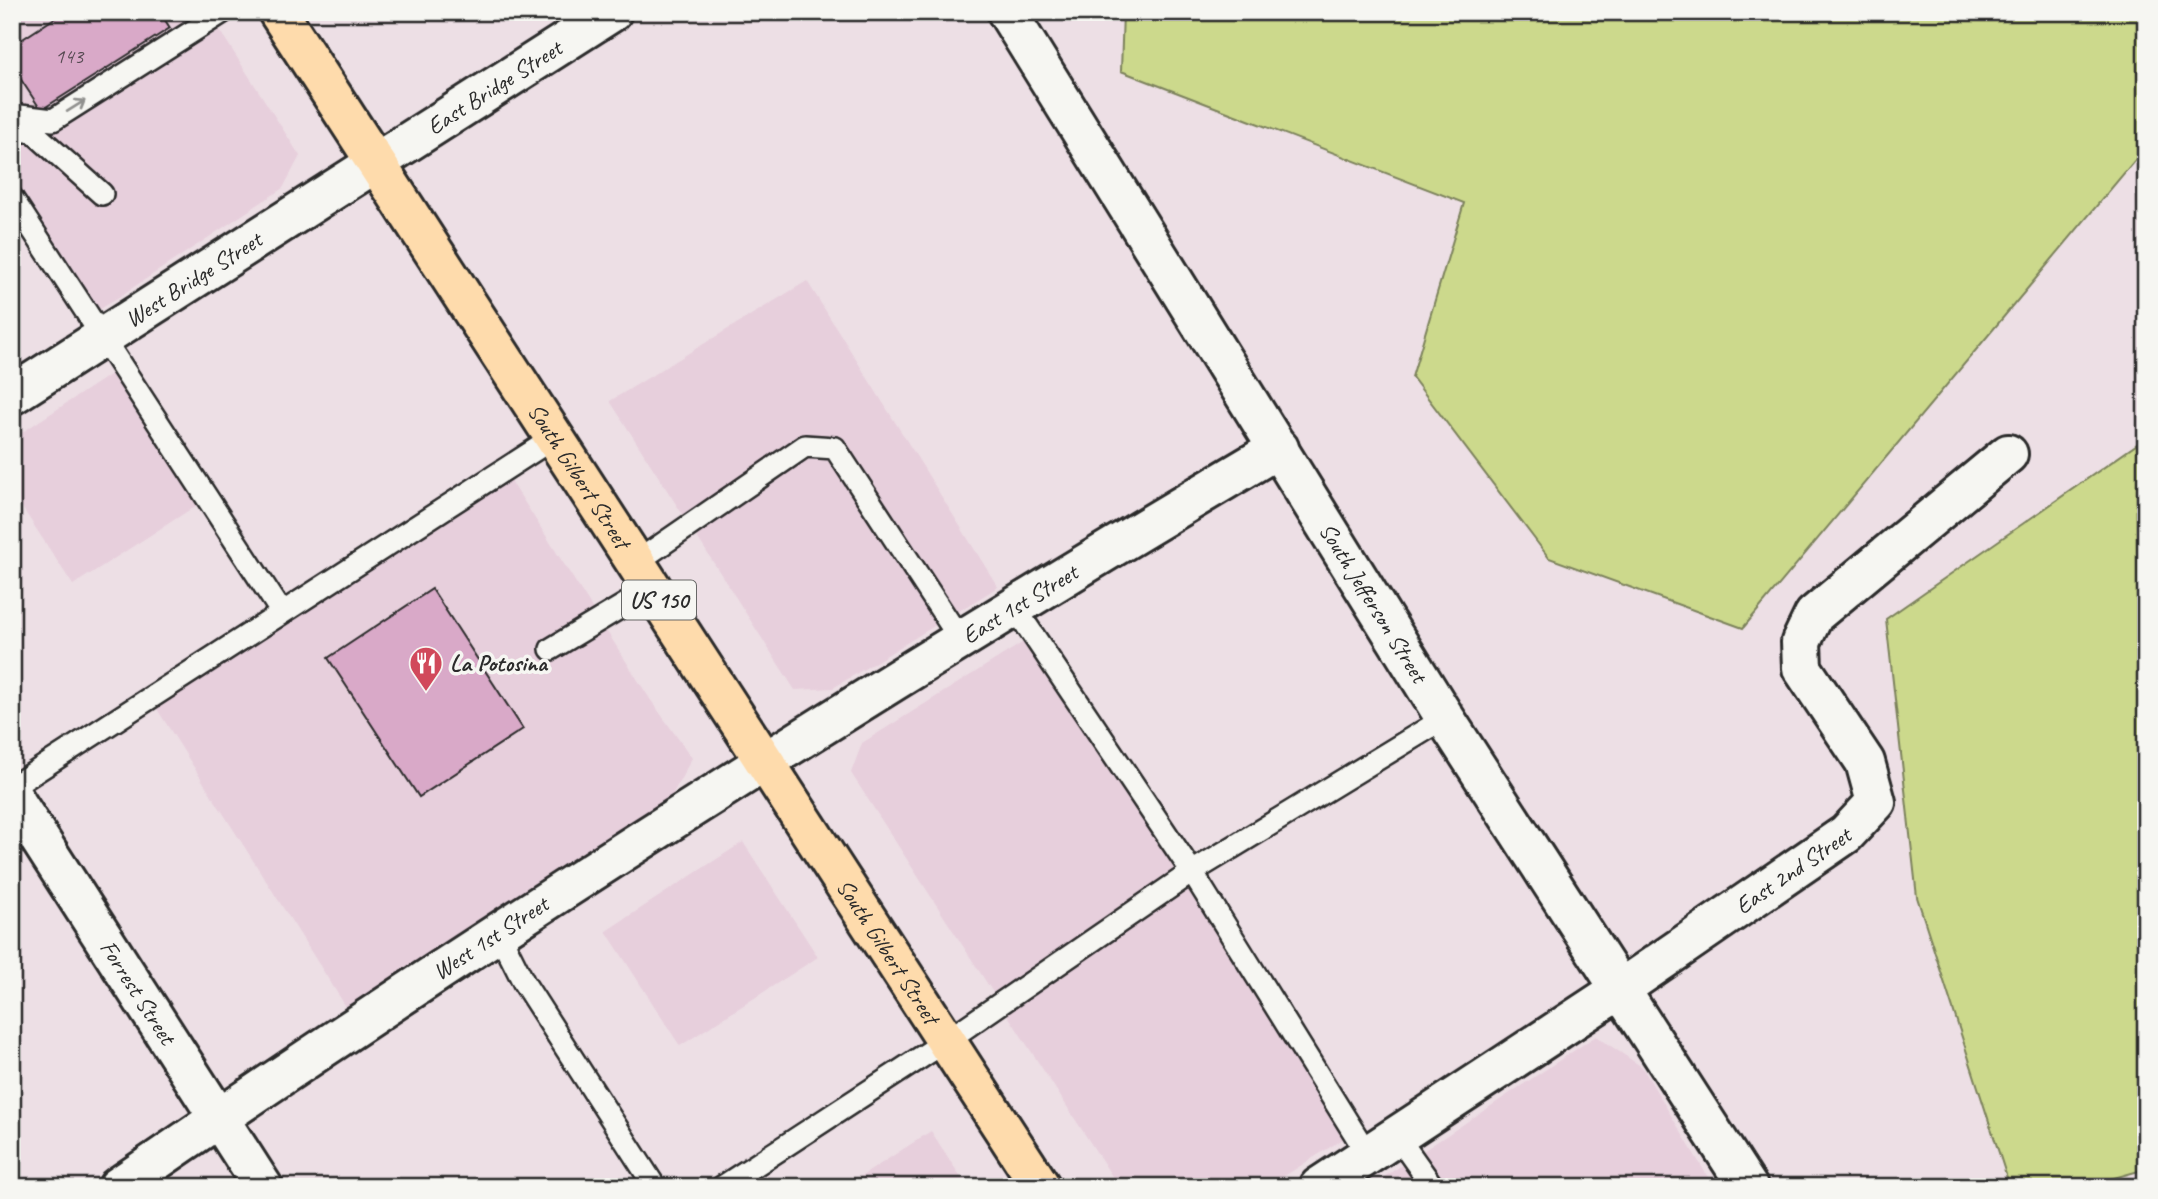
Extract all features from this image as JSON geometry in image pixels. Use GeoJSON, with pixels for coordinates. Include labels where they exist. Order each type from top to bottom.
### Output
{"type":"FeatureCollection","features":[{"type":"Feature","properties":{"kind":"main road","name":"South Gilbert Street"},"geometry":{"type":"LineString","coordinates":[[278,12],[1041,1187]]}},
{"type":"Feature","properties":{"kind":"street","name":"East Bridge Street"},"geometry":{"type":"LineString","coordinates":[[377,163],[612,12]]}},
{"type":"Feature","properties":{"kind":"street","name":"South Jefferson Street"},"geometry":{"type":"LineString","coordinates":[[1007,12],[1445,718],[1748,1187]]}},
{"type":"Feature","properties":{"kind":"street","name":"West Bridge Street"},"geometry":{"type":"LineString","coordinates":[[12,396],[377,163]]}},
{"type":"Feature","properties":{"kind":"street","name":"East 1st Street"},"geometry":{"type":"LineString","coordinates":[[763,760],[1013,605],[1279,448]]}},
{"type":"Feature","properties":{"kind":"street","name":"East 2nd Street"},"geometry":{"type":"LineString","coordinates":[[1320,1187],[1619,990],[1846,834],[1876,802],[1865,762],[1802,668],[1801,642],[1814,615],[2008,454]]}},
{"type":"Feature","properties":{"kind":"street","name":"West 1st Street"},"geometry":{"type":"LineString","coordinates":[[118,1187],[219,1117],[763,760]]}},
{"type":"Feature","properties":{"kind":"street","name":"Forrest Street"},"geometry":{"type":"LineString","coordinates":[[12,796],[263,1187]]}},
{"type":"Feature","properties":{"kind":"lane"},"geometry":{"type":"LineString","coordinates":[[12,115],[53,120],[223,12]]}},
{"type":"Feature","properties":{"kind":"lane"},"geometry":{"type":"LineString","coordinates":[[12,131],[32,131],[102,194]]}},
{"type":"Feature","properties":{"kind":"lane"},"geometry":{"type":"LineString","coordinates":[[12,198],[282,613]]}},
{"type":"Feature","properties":{"kind":"lane"},"geometry":{"type":"LineString","coordinates":[[12,787],[555,437]]}},
{"type":"Feature","properties":{"kind":"lane"},"geometry":{"type":"LineString","coordinates":[[551,649],[805,446],[835,448],[960,639]]}},
{"type":"Feature","properties":{"kind":"lane"},"geometry":{"type":"LineString","coordinates":[[1013,605],[1192,872],[1382,1145],[1433,1187]]}},
{"type":"Feature","properties":{"kind":"lane"},"geometry":{"type":"LineString","coordinates":[[722,1187],[946,1041],[1192,872],[1445,718]]}},
{"type":"Feature","properties":{"kind":"lane"},"geometry":{"type":"LineString","coordinates":[[499,933],[524,983],[655,1187]]}},
{"type":"Feature","properties":{"kind":"shaded area"},"geometry":{"type":"Polygon","coordinates":[[[12,12],[208,12],[300,156],[283,188],[90,316],[12,198],[12,12]]]}},
{"type":"Feature","properties":{"kind":"shaded area"},"geometry":{"type":"Polygon","coordinates":[[[807,281],[998,587],[833,688],[795,690],[610,401],[807,281]]]}},
{"type":"Feature","properties":{"kind":"shaded area"},"geometry":{"type":"Polygon","coordinates":[[[123,366],[208,498],[73,585],[12,492],[12,439],[123,366]]]}},
{"type":"Feature","properties":{"kind":"shaded area"},"geometry":{"type":"Polygon","coordinates":[[[504,470],[650,699],[692,758],[670,799],[348,1010],[150,698],[504,470]]]}},
{"type":"Feature","properties":{"kind":"shaded area"},"geometry":{"type":"Polygon","coordinates":[[[1033,636],[1354,1132],[1267,1187],[1119,1187],[851,773],[862,743],[1033,636]]]}},
{"type":"Feature","properties":{"kind":"shaded area"},"geometry":{"type":"Polygon","coordinates":[[[743,842],[818,957],[680,1046],[606,931],[743,842]]]}},
{"type":"Feature","properties":{"kind":"shaded area"},"geometry":{"type":"Polygon","coordinates":[[[1596,1036],[1642,1067],[1714,1187],[1369,1187],[1596,1036]]]}},
{"type":"Feature","properties":{"kind":"shaded area"},"geometry":{"type":"Polygon","coordinates":[[[931,1131],[967,1187],[845,1187],[931,1131]]]}},
{"type":"Feature","properties":{"kind":"green space"},"geometry":{"type":"Polygon","coordinates":[[[1123,12],[2146,12],[2146,147],[1743,628],[1549,558],[1412,377],[1464,203],[1121,71],[1123,12]]]}},
{"type":"Feature","properties":{"kind":"green space"},"geometry":{"type":"Polygon","coordinates":[[[2146,438],[2146,1169],[2082,1187],[2010,1187],[1917,897],[1886,619],[2146,438]]]}},
{"type":"Feature","properties":{"kind":"building"},"geometry":{"type":"Polygon","coordinates":[[[64,12],[160,12],[170,28],[41,110],[12,66],[12,46],[64,12]]]}},
{"type":"Feature","properties":{"kind":"building","name":"La Potosina"},"geometry":{"type":"Polygon","coordinates":[[[432,589],[523,729],[419,797],[328,658],[432,589]]]}},
{"type":"Feature","properties":{"kind":"place","name":"La Potosina"},"geometry":{"type":"Point","coordinates":[426,693]}}]}
